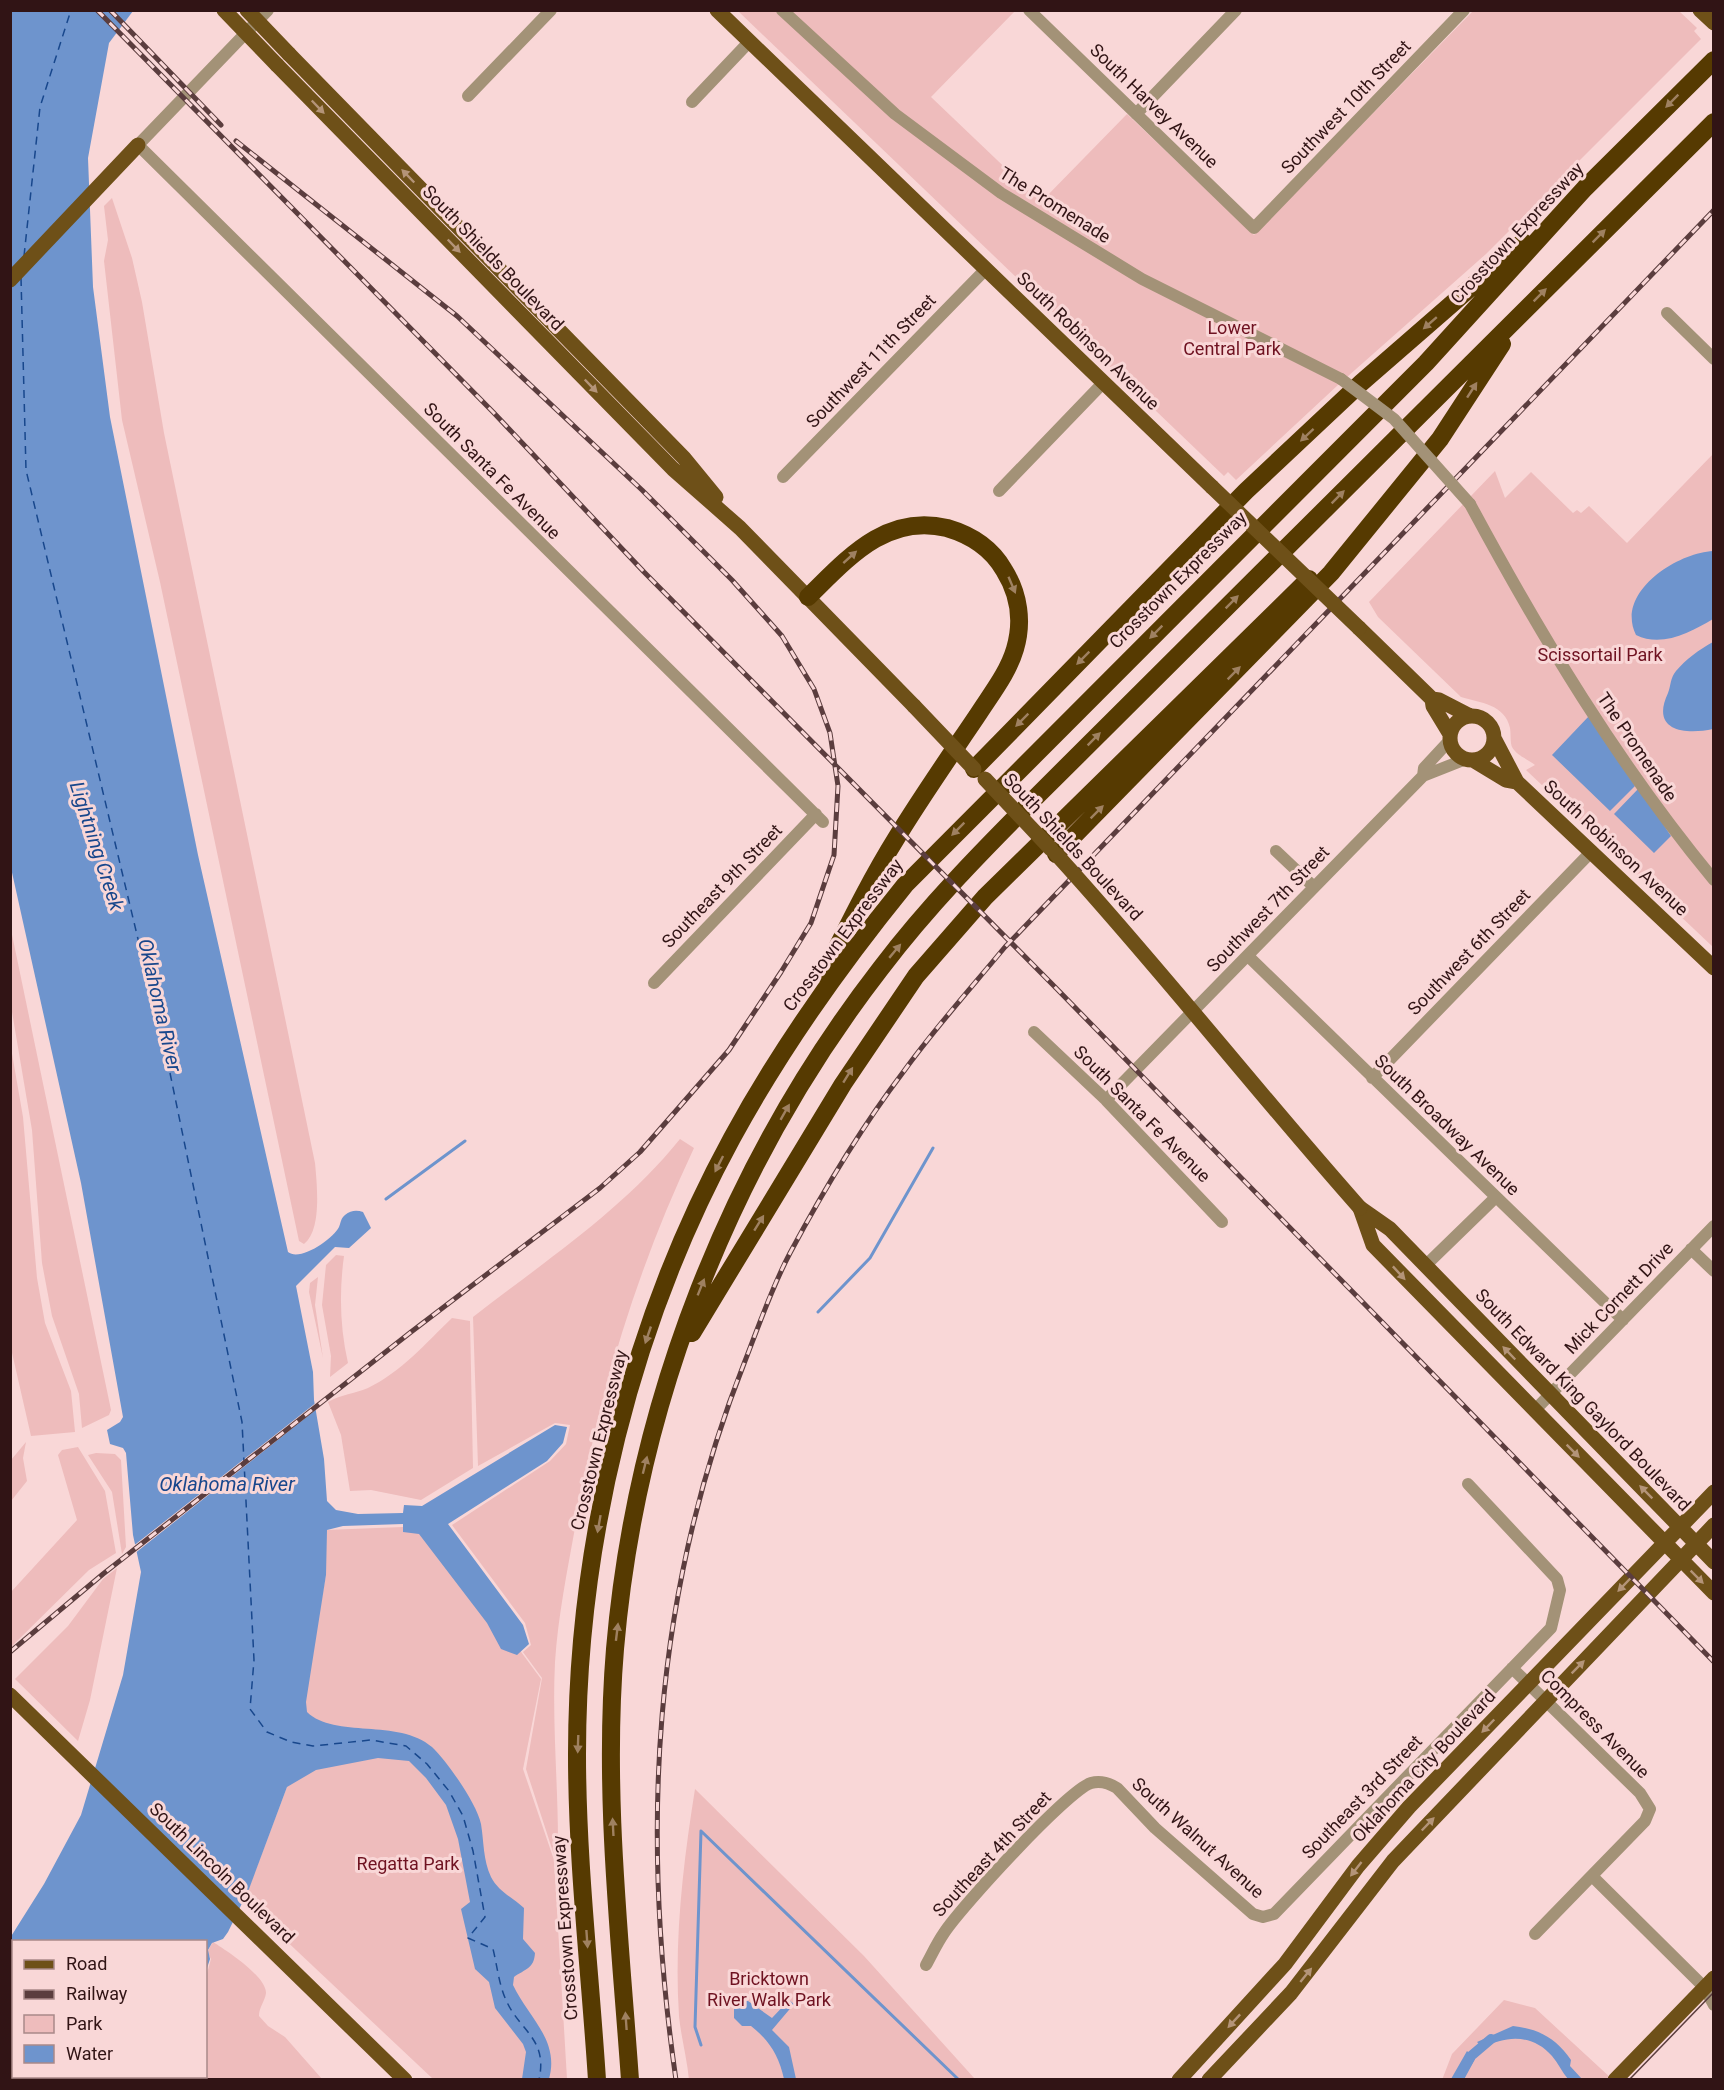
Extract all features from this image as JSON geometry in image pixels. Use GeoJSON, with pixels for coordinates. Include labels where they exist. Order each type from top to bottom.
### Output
{"type":"FeatureCollection","features":[{"type":"Feature","properties":{"kind":"highway","name":"Crosstown Expressway"},"geometry":{"type":"LineString","coordinates":[[596,2078],[577,1752],[588,1597],[602,1508],[627,1400],[678,1253],[732,1138],[796,1031],[865,935],[938,850],[1426,363],[1586,188],[1713,60]]}},
{"type":"Feature","properties":{"kind":"highway"},"geometry":{"type":"LineString","coordinates":[[630,2079],[613,1823],[611,1757],[615,1649],[625,1566],[642,1477],[674,1362],[718,1244],[763,1150],[834,1034],[882,966],[1000,833],[1713,122]]}},
{"type":"Feature","properties":{"kind":"highway"},"geometry":{"type":"LineString","coordinates":[[974,768],[1246,491],[1349,394],[1586,188]]}},
{"type":"Feature","properties":{"kind":"highway"},"geometry":{"type":"LineString","coordinates":[[1053,851],[1331,573],[1440,440],[1522,313]]}},
{"type":"Feature","properties":{"kind":"highway"},"geometry":{"type":"LineString","coordinates":[[796,1031],[867,888],[891,847],[1001,679],[1015,649],[1019,631],[1016,595],[1010,579],[990,552],[960,532],[929,525],[901,528],[873,538],[808,597]]}},
{"type":"Feature","properties":{"kind":"highway"},"geometry":{"type":"LineString","coordinates":[[674,1362],[843,1084],[916,976],[985,897],[1237,646],[1309,579]]}},
{"type":"Feature","properties":{"kind":"main road","name":"South Shields Boulevard"},"geometry":{"type":"LineString","coordinates":[[224,10],[673,469],[740,528],[974,768],[1053,851],[1164,975],[1360,1208],[1390,1229],[1425,1266]]}},
{"type":"Feature","properties":{"kind":"main road","name":"South Shields Boulevard"},"geometry":{"type":"LineString","coordinates":[[247,10],[684,458],[740,528]]}},
{"type":"Feature","properties":{"kind":"main road","name":"South Robinson Avenue"},"geometry":{"type":"LineString","coordinates":[[717,10],[1432,699],[1439,700],[1470,716]]}},
{"type":"Feature","properties":{"kind":"main road"},"geometry":{"type":"LineString","coordinates":[[10,280],[133,149]]}},
{"type":"Feature","properties":{"kind":"main road","name":"South Robinson Avenue"},"geometry":{"type":"LineString","coordinates":[[1432,699],[1433,706],[1450,737]]}},
{"type":"Feature","properties":{"kind":"main road"},"geometry":{"type":"LineString","coordinates":[[1470,716],[1488,722],[1495,740],[1488,754],[1470,760],[1455,752],[1450,737],[1457,722],[1470,716]]}},
{"type":"Feature","properties":{"kind":"main road","name":"South Robinson Avenue"},"geometry":{"type":"LineString","coordinates":[[1495,740],[1517,782],[1713,968]]}},
{"type":"Feature","properties":{"kind":"main road","name":"South Robinson Avenue"},"geometry":{"type":"LineString","coordinates":[[1470,760],[1506,780],[1517,782]]}},
{"type":"Feature","properties":{"kind":"main road","name":"South Shields Boulevard"},"geometry":{"type":"LineString","coordinates":[[1360,1208],[1373,1245],[1424,1300]]}},
{"type":"Feature","properties":{"kind":"main road"},"geometry":{"type":"LineString","coordinates":[[1425,1266],[1424,1300],[1713,1593]]}},
{"type":"Feature","properties":{"kind":"main road","name":"South Edward King Gaylord Boulevard"},"geometry":{"type":"LineString","coordinates":[[1425,1266],[1713,1562]]}},
{"type":"Feature","properties":{"kind":"main road","name":"Oklahoma City Boulevard"},"geometry":{"type":"LineString","coordinates":[[1179,2079],[1285,1964],[1383,1837],[1713,1492]]}},
{"type":"Feature","properties":{"kind":"main road"},"geometry":{"type":"LineString","coordinates":[[1209,2079],[1291,1993],[1393,1861],[1713,1525]]}},
{"type":"Feature","properties":{"kind":"main road","name":"South Lincoln Boulevard"},"geometry":{"type":"LineString","coordinates":[[10,1695],[405,2079]]}},
{"type":"Feature","properties":{"kind":"main road"},"geometry":{"type":"LineString","coordinates":[[1615,2079],[1710,1985]]}},
{"type":"Feature","properties":{"kind":"street"},"geometry":{"type":"LineString","coordinates":[[133,149],[268,10]]}},
{"type":"Feature","properties":{"kind":"street"},"geometry":{"type":"LineString","coordinates":[[468,96],[551,10]]}},
{"type":"Feature","properties":{"kind":"street","name":"The Promenade"},"geometry":{"type":"LineString","coordinates":[[782,10],[895,114],[936,147],[1034,215],[1142,279],[1341,379],[1394,418],[1470,504],[1522,602],[1590,712],[1653,803],[1713,880]]}},
{"type":"Feature","properties":{"kind":"street","name":"South Harvey Avenue"},"geometry":{"type":"LineString","coordinates":[[1029,10],[1254,228]]}},
{"type":"Feature","properties":{"kind":"street"},"geometry":{"type":"LineString","coordinates":[[1136,114],[1236,10]]}},
{"type":"Feature","properties":{"kind":"street","name":"Southwest 10th Street"},"geometry":{"type":"LineString","coordinates":[[1254,228],[1464,10]]}},
{"type":"Feature","properties":{"kind":"street"},"geometry":{"type":"LineString","coordinates":[[692,102],[749,42]]}},
{"type":"Feature","properties":{"kind":"street","name":"South Santa Fe Avenue"},"geometry":{"type":"LineString","coordinates":[[133,149],[819,818]]}},
{"type":"Feature","properties":{"kind":"street","name":"Southwest 11th Street"},"geometry":{"type":"LineString","coordinates":[[783,477],[985,270]]}},
{"type":"Feature","properties":{"kind":"street"},"geometry":{"type":"LineString","coordinates":[[1666,313],[1713,359]]}},
{"type":"Feature","properties":{"kind":"street"},"geometry":{"type":"LineString","coordinates":[[999,491],[1103,383]]}},
{"type":"Feature","properties":{"kind":"street"},"geometry":{"type":"LineString","coordinates":[[1423,776],[1424,768],[1450,737]]}},
{"type":"Feature","properties":{"kind":"street","name":"Southwest 7th Street"},"geometry":{"type":"LineString","coordinates":[[1106,1100],[1423,776],[1470,760]]}},
{"type":"Feature","properties":{"kind":"street","name":"Southeast 9th Street"},"geometry":{"type":"LineString","coordinates":[[654,983],[819,818]]}},
{"type":"Feature","properties":{"kind":"street"},"geometry":{"type":"LineString","coordinates":[[1276,851],[1314,887]]}},
{"type":"Feature","properties":{"kind":"street","name":"Southwest 6th Street"},"geometry":{"type":"LineString","coordinates":[[1372,1078],[1592,851]]}},
{"type":"Feature","properties":{"kind":"street","name":"South Broadway Avenue"},"geometry":{"type":"LineString","coordinates":[[1248,956],[1623,1320]]}},
{"type":"Feature","properties":{"kind":"street","name":"South Santa Fe Avenue"},"geometry":{"type":"LineString","coordinates":[[1034,1032],[1106,1100],[1222,1222]]}},
{"type":"Feature","properties":{"kind":"street"},"geometry":{"type":"LineString","coordinates":[[1425,1266],[1496,1197]]}},
{"type":"Feature","properties":{"kind":"street","name":"Mick Cornett Drive"},"geometry":{"type":"LineString","coordinates":[[1534,1412],[1713,1226]]}},
{"type":"Feature","properties":{"kind":"street"},"geometry":{"type":"LineString","coordinates":[[1691,1249],[1713,1271]]}},
{"type":"Feature","properties":{"kind":"street","name":"Southeast 3rd Street"},"geometry":{"type":"LineString","coordinates":[[1274,1914],[1551,1628],[1560,1590],[1557,1579],[1468,1484]]}},
{"type":"Feature","properties":{"kind":"street","name":"Compress Avenue"},"geometry":{"type":"LineString","coordinates":[[1512,1668],[1640,1793],[1650,1809],[1644,1821],[1592,1876]]}},
{"type":"Feature","properties":{"kind":"street","name":"South Walnut Avenue"},"geometry":{"type":"LineString","coordinates":[[1098,1782],[1118,1788],[1155,1828],[1252,1914],[1263,1917],[1274,1914]]}},
{"type":"Feature","properties":{"kind":"street","name":"Southeast 4th Street"},"geometry":{"type":"LineString","coordinates":[[926,1965],[944,1932],[1046,1820],[1075,1792],[1098,1782]]}},
{"type":"Feature","properties":{"kind":"street"},"geometry":{"type":"LineString","coordinates":[[1535,1934],[1592,1876],[1710,1985],[1713,2005]]}},
{"type":"Feature","properties":{"kind":"green space","name":"Lower Central Park"},"geometry":{"type":"Polygon","coordinates":[[[738,11],[1015,11],[931,97],[1041,202],[1127,114],[1254,235],[1473,11],[1679,11],[1697,28],[1694,31],[1701,39],[1486,254],[1338,385],[1236,480],[1228,472],[1224,476],[738,11]]]}},
{"type":"Feature","properties":{"kind":"green space"},"geometry":{"type":"Polygon","coordinates":[[[112,198],[132,258],[142,302],[164,433],[315,1163],[316,1218],[314,1229],[304,1244],[299,1241],[160,582],[122,420],[104,261],[108,240],[104,206],[112,198]]]}},
{"type":"Feature","properties":{"kind":"green space","name":"Scissortail Park"},"geometry":{"type":"Polygon","coordinates":[[[1713,454],[1713,947],[1526,770],[1535,765],[1512,747],[1510,728],[1503,714],[1484,703],[1461,697],[1378,617],[1369,602],[1495,471],[1505,498],[1531,472],[1573,513],[1577,510],[1581,513],[1589,506],[1627,543],[1713,454]]]}},
{"type":"Feature","properties":{"kind":"green space"},"geometry":{"type":"Polygon","coordinates":[[[10,925],[111,1410],[109,1415],[82,1428],[79,1394],[52,1316],[42,1263],[32,1130],[11,1006],[10,925]]]}},
{"type":"Feature","properties":{"kind":"green space"},"geometry":{"type":"Polygon","coordinates":[[[10,1042],[23,1117],[37,1278],[45,1323],[71,1391],[75,1432],[31,1436],[10,1344],[10,1042]]]}},
{"type":"Feature","properties":{"kind":"green space"},"geometry":{"type":"Polygon","coordinates":[[[680,1139],[694,1148],[654,1240],[608,1381],[585,1478],[566,1578],[555,1662],[558,1843],[555,1858],[526,1769],[542,1678],[523,1652],[531,1645],[525,1623],[452,1525],[550,1461],[566,1444],[570,1425],[555,1423],[478,1466],[473,1317],[608,1212],[658,1165],[680,1139]]]}},
{"type":"Feature","properties":{"kind":"green space"},"geometry":{"type":"Polygon","coordinates":[[[336,1255],[344,1256],[341,1310],[348,1363],[330,1377],[331,1356],[322,1305],[326,1265],[336,1255]]]}},
{"type":"Feature","properties":{"kind":"green space"},"geometry":{"type":"Polygon","coordinates":[[[318,1277],[315,1305],[323,1358],[309,1292],[310,1283],[318,1277]]]}},
{"type":"Feature","properties":{"kind":"green space"},"geometry":{"type":"Polygon","coordinates":[[[452,1318],[470,1321],[473,1468],[421,1500],[371,1490],[350,1491],[341,1435],[328,1402],[368,1388],[391,1374],[452,1318]]]}},
{"type":"Feature","properties":{"kind":"green space"},"geometry":{"type":"Polygon","coordinates":[[[26,1442],[23,1458],[27,1481],[11,1501],[11,1460],[26,1442]]]}},
{"type":"Feature","properties":{"kind":"green space"},"geometry":{"type":"Polygon","coordinates":[[[78,1447],[105,1491],[116,1553],[89,1570],[11,1647],[11,1592],[77,1520],[58,1455],[62,1450],[78,1447]]]}},
{"type":"Feature","properties":{"kind":"green space"},"geometry":{"type":"Polygon","coordinates":[[[115,1454],[121,1460],[126,1547],[122,1554],[112,1492],[88,1455],[115,1454]]]}},
{"type":"Feature","properties":{"kind":"green space","name":"Regatta Park"},"geometry":{"type":"Polygon","coordinates":[[[428,1526],[541,1679],[523,1769],[554,1860],[567,2079],[433,2079],[244,1901],[287,1787],[326,1575],[326,1530],[428,1526]]]}},
{"type":"Feature","properties":{"kind":"green space"},"geometry":{"type":"Polygon","coordinates":[[[117,1568],[90,1700],[78,1741],[15,1679],[68,1626],[103,1579],[117,1568]]]}},
{"type":"Feature","properties":{"kind":"green space","name":"Bricktown River Walk Park"},"geometry":{"type":"Polygon","coordinates":[[[695,1789],[864,1956],[975,2079],[689,2080],[679,2016],[678,1959],[683,1874],[695,1789]]]}},
{"type":"Feature","properties":{"kind":"green space"},"geometry":{"type":"Polygon","coordinates":[[[213,1942],[245,1964],[260,1979],[266,1993],[259,2016],[268,2026],[285,2037],[322,2079],[143,2080],[144,2078],[207,2078],[207,1973],[211,1959],[207,1952],[213,1942]]]}},
{"type":"Feature","properties":{"kind":"green space"},"geometry":{"type":"Polygon","coordinates":[[[1504,2000],[1535,2008],[1612,2079],[1442,2080],[1452,2054],[1504,2000]]]}},
{"type":"Feature","properties":{"kind":"water","name":"Oklahoma River"},"geometry":{"type":"Polygon","coordinates":[[[11,11],[133,11],[109,43],[88,158],[93,287],[110,417],[198,855],[288,1252],[300,1254],[316,1248],[336,1232],[343,1217],[352,1211],[363,1212],[371,1228],[349,1248],[335,1247],[296,1286],[313,1372],[314,1400],[324,1459],[327,1501],[336,1510],[358,1514],[403,1513],[404,1505],[422,1506],[555,1425],[567,1427],[563,1443],[547,1461],[448,1524],[523,1625],[529,1644],[517,1655],[501,1649],[487,1623],[419,1534],[403,1532],[403,1524],[343,1526],[327,1530],[326,1575],[306,1702],[307,1712],[319,1720],[334,1725],[385,1730],[418,1738],[432,1747],[461,1783],[481,1824],[485,1858],[491,1877],[502,1890],[524,1908],[523,1939],[535,1953],[533,1962],[528,1968],[514,1977],[513,1985],[546,2041],[550,2052],[549,2079],[522,2079],[526,2052],[523,2044],[495,2008],[489,1982],[475,1969],[461,1909],[470,1902],[458,1839],[446,1805],[426,1778],[409,1761],[378,1758],[316,1770],[287,1787],[249,1889],[228,1932],[223,1939],[212,1943],[208,1950],[210,1959],[207,1968],[207,1940],[12,1940],[12,2078],[140,2078],[11,2079],[10,1938],[44,1884],[81,1815],[123,1675],[141,1572],[133,1535],[126,1453],[123,1448],[110,1444],[107,1430],[120,1422],[123,1417],[81,1183],[11,868],[11,11]]]}},
{"type":"Feature","properties":{"kind":"water"},"geometry":{"type":"Polygon","coordinates":[[[1713,551],[1713,619],[1676,637],[1656,640],[1636,635],[1632,619],[1634,604],[1641,590],[1667,567],[1698,553],[1713,551]]]}},
{"type":"Feature","properties":{"kind":"water"},"geometry":{"type":"Polygon","coordinates":[[[1713,642],[1713,729],[1692,731],[1673,728],[1664,716],[1664,706],[1673,676],[1688,659],[1713,642]]]}},
{"type":"Feature","properties":{"kind":"water"},"geometry":{"type":"Polygon","coordinates":[[[1589,716],[1635,786],[1610,811],[1552,755],[1589,716]]]}},
{"type":"Feature","properties":{"kind":"water"},"geometry":{"type":"Polygon","coordinates":[[[1639,788],[1671,836],[1654,853],[1614,814],[1639,788]]]}},
{"type":"Feature","properties":{"kind":"water"},"geometry":{"type":"Polygon","coordinates":[[[789,2000],[794,2004],[772,2030],[789,2047],[796,2079],[784,2079],[776,2056],[768,2043],[751,2026],[742,2026],[734,2018],[734,2008],[739,2001],[748,2001],[772,2018],[789,2000]]]}},
{"type":"Feature","properties":{"kind":"water"},"geometry":{"type":"Polygon","coordinates":[[[1513,2026],[1531,2029],[1553,2040],[1571,2060],[1570,2066],[1582,2079],[1568,2079],[1545,2049],[1528,2040],[1510,2039],[1483,2048],[1477,2042],[1513,2026]]]}},
{"type":"Feature","properties":{"kind":"water"},"geometry":{"type":"Polygon","coordinates":[[[1467,2051],[1475,2059],[1463,2079],[1451,2079],[1467,2051]]]}},
{"type":"Feature","properties":{"kind":"pier"},"geometry":{"type":"Polygon","coordinates":[[[317,1402],[318,1408],[134,1554],[132,1547],[317,1402]]]}},
{"type":"Feature","properties":{"kind":"waterway"},"geometry":{"type":"LineString","coordinates":[[386,1199],[465,1141]]}},
{"type":"Feature","properties":{"kind":"waterway"},"geometry":{"type":"LineString","coordinates":[[818,1312],[870,1258],[933,1148]]}},
{"type":"Feature","properties":{"kind":"waterway"},"geometry":{"type":"LineString","coordinates":[[701,1831],[959,2080]]}},
{"type":"Feature","properties":{"kind":"waterway"},"geometry":{"type":"LineString","coordinates":[[701,1831],[695,2027],[701,2045]]}},
{"type":"Feature","properties":{"kind":"waterway"},"geometry":{"type":"LineString","coordinates":[[1458,2080],[1471,2056],[1491,2039]]}},
{"type":"Feature","properties":{"kind":"ferry route"},"geometry":{"type":"LineString","coordinates":[[24,256],[40,107],[71,10]]}},
{"type":"Feature","properties":{"kind":"ferry route"},"geometry":{"type":"LineString","coordinates":[[21,278],[26,470],[170,1073],[242,1422],[254,1660],[250,1709],[267,1732],[291,1742],[313,1746],[371,1740],[406,1746],[427,1764],[449,1791],[463,1816],[473,1851],[485,1917],[468,1938],[493,1949],[506,2000],[531,2036],[540,2054],[539,2080]]}},
{"type":"Feature","properties":{"kind":"tram line"},"geometry":{"type":"LineString","coordinates":[[1629,2080],[1714,1992]]}},
{"type":"Feature","properties":{"kind":"railway"},"geometry":{"type":"LineString","coordinates":[[97,10],[493,412],[644,572],[1055,987],[1714,1662]]}},
{"type":"Feature","properties":{"kind":"railway"},"geometry":{"type":"LineString","coordinates":[[110,10],[221,125]]}},
{"type":"Feature","properties":{"kind":"railway"},"geometry":{"type":"LineString","coordinates":[[10,1652],[103,1574],[411,1332],[600,1188],[640,1152],[729,1050],[781,972],[811,923],[834,855],[838,786],[830,733],[814,689],[782,636],[732,580],[642,490],[457,316],[236,141]]}},
{"type":"Feature","properties":{"kind":"railway"},"geometry":{"type":"LineString","coordinates":[[676,2080],[665,1987],[659,1896],[657,1805],[662,1715],[673,1626],[690,1537],[714,1449],[766,1306],[802,1230],[873,1114],[928,1039],[1005,947],[1714,210]]}},
{"type":"Feature","properties":{"kind":"water label","name":"Lightning Creek"},"geometry":{"type":"Point","coordinates":[97,846]}}]}
